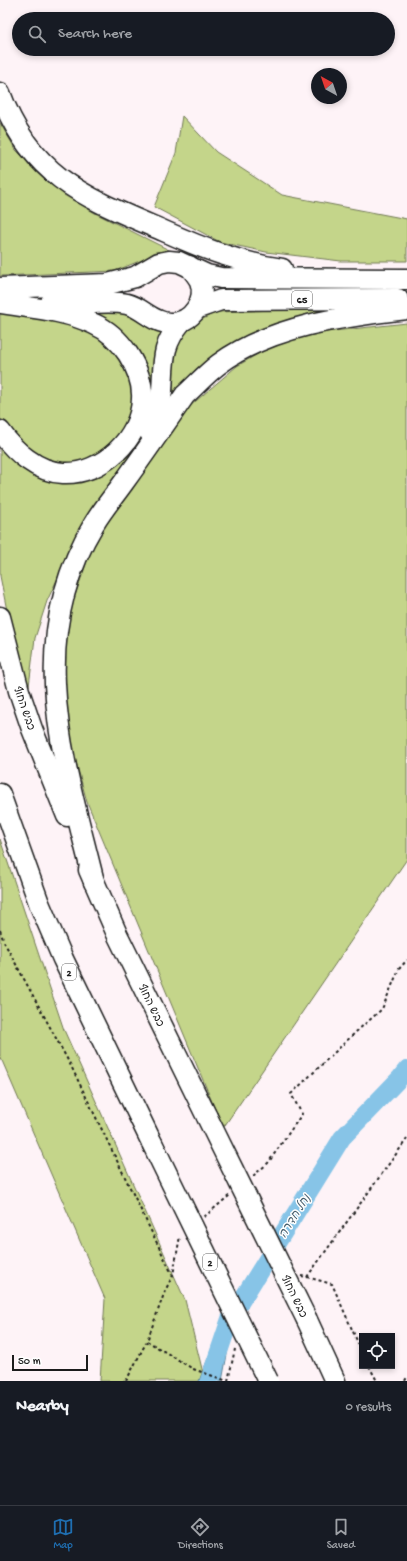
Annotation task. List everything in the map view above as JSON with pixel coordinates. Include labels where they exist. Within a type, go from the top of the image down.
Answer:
[{"type":"highway","points":[[0,93],[7,112],[20,136],[36,157],[74,189],[92,199],[230,258],[273,268],[343,278]]},
{"type":"highway","name":"65","points":[[0,288],[108,284],[135,277],[159,263],[169,261],[179,262],[207,275],[221,278],[407,279]]},
{"type":"highway","points":[[189,266],[195,273],[201,285],[201,299],[198,308]]},
{"type":"highway","name":"65","points":[[181,322],[191,316],[198,308],[221,300],[407,299]]},
{"type":"highway","points":[[0,302],[111,302],[127,304],[135,307],[163,323],[172,324],[181,322]]},
{"type":"highway","points":[[0,302],[72,316],[95,324],[117,340],[133,362],[139,375],[142,388],[142,401],[135,426],[127,440],[117,452],[94,467],[79,472],[63,473],[36,465],[14,448],[0,431]]},
{"type":"highway","points":[[94,882],[62,748],[56,711],[54,677],[56,640],[62,601],[68,581],[80,552],[94,524],[185,395],[219,364],[239,351],[259,341],[298,328],[362,314],[407,309]]},
{"type":"highway","points":[[123,484],[154,426],[159,408],[166,346],[181,322]]},
{"type":"highway","name":"כביש החוף","points":[[0,617],[19,691],[32,729],[94,882],[117,934],[307,1320],[335,1381]]},
{"type":"highway","name":"2","points":[[0,794],[39,903],[63,959],[268,1381]]},
{"type":"path","points":[[0,930],[4,942],[71,1066],[173,1275]]},
{"type":"path","points":[[250,1178],[268,1162],[302,1114],[291,1094],[382,1009],[399,969],[407,960]]},
{"type":"path","points":[[307,1277],[407,1139]]},
{"type":"path","points":[[204,1218],[233,1193]]},
{"type":"path","points":[[180,1238],[186,1233]]},
{"type":"path","points":[[299,1276],[332,1284],[359,1345]]},
{"type":"path","points":[[126,1381],[147,1341],[193,1369],[228,1381],[237,1342]]},
{"type":"path","points":[[371,1369],[377,1381]]},
{"type":"path","points":[[405,1381],[407,1377]]},
{"type":"green space","points":[[182,116],[216,152],[282,195],[407,219],[407,261],[341,261],[266,252],[220,242],[154,207],[176,153]]},
{"type":"green space","points":[[0,123],[16,150],[64,195],[95,213],[171,251],[155,252],[142,260],[115,271],[0,276]]},
{"type":"green space","points":[[340,308],[248,337],[222,350],[196,369],[173,395],[173,367],[177,346],[187,331],[196,323],[207,317],[217,312]]},
{"type":"green space","points":[[74,309],[117,310],[166,328],[153,413],[141,439],[63,567],[47,601],[35,638],[29,686],[16,655],[0,576],[0,442],[10,452],[97,473],[148,387]]},
{"type":"green space","points":[[0,313],[70,323],[102,337],[126,365],[135,400],[121,436],[91,460],[63,466],[39,459],[11,434],[0,418]]},
{"type":"green space","points":[[407,323],[407,859],[223,1128],[87,802],[71,744],[61,679],[68,615],[95,539],[140,469],[190,406],[237,366],[282,340],[306,334]]},
{"type":"green space","points":[[0,839],[64,1030],[185,1300],[205,1381],[100,1381],[105,1299],[0,1056]]},
{"type":"water","points":[[216,1338],[229,1344],[222,1381],[199,1381]]},
{"type":"waterway","name":"נחל חדרה","points":[[209,1381],[230,1319],[342,1138],[407,1069]]}]
